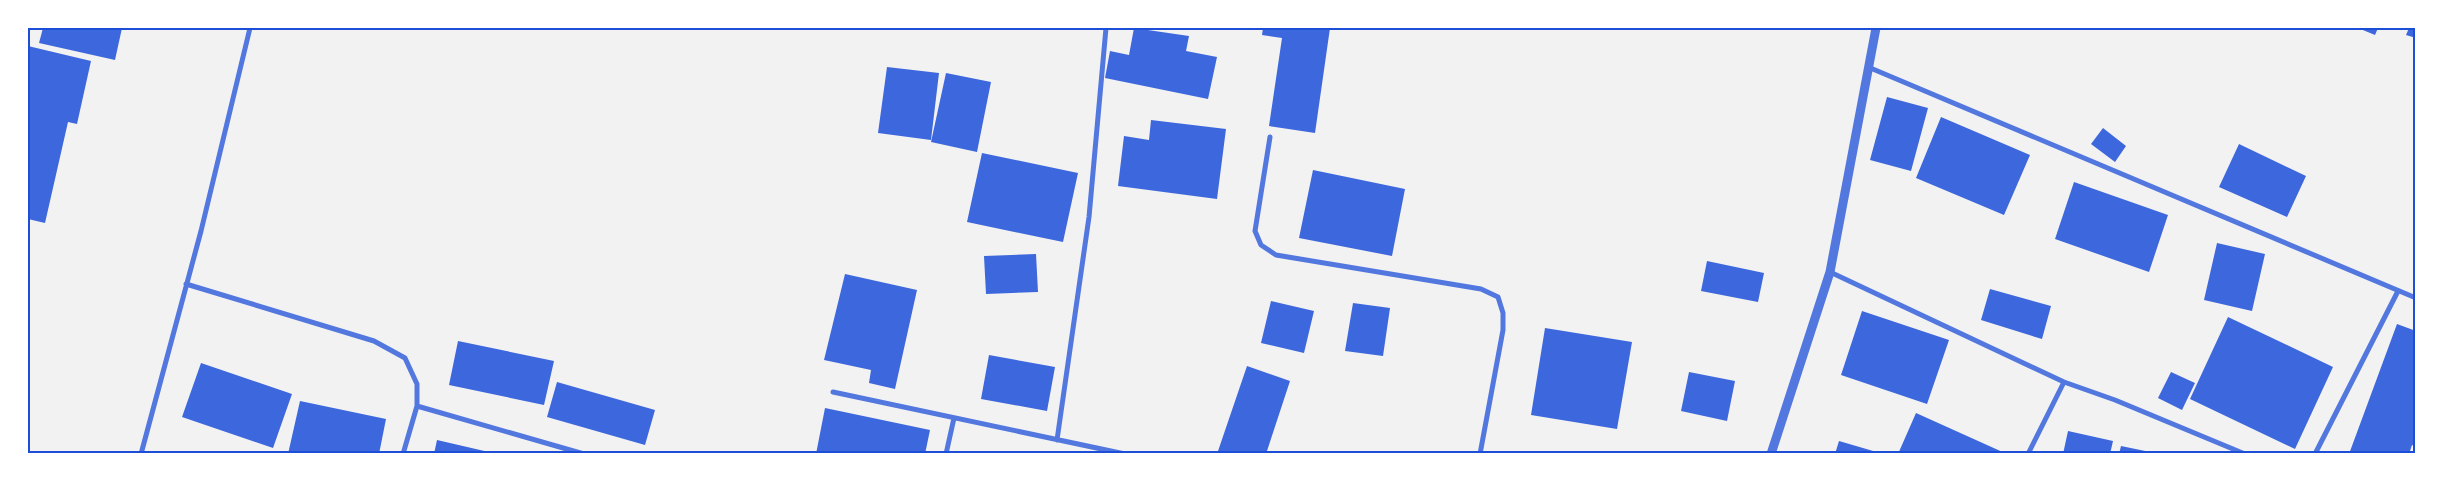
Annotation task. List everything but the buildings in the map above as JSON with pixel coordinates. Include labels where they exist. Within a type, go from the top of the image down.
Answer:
[{"type":"street","points":[[141,454],[250,28]]},
{"type":"street","points":[[1057,440],[1089,216],[1106,28]]},
{"type":"street","points":[[1771,454],[1830,272],[1876,28]]},
{"type":"street","points":[[1868,67],[2416,298]]},
{"type":"street","points":[[1270,136],[1256,231],[1261,245],[1276,255],[1482,289],[1498,297],[1503,313],[1503,330],[1480,454]]},
{"type":"street","points":[[1830,272],[2064,382],[2246,454]]},
{"type":"street","points":[[186,284],[374,341],[405,358],[418,384],[417,406],[403,454]]},
{"type":"street","points":[[2314,454],[2398,291]]},
{"type":"street","points":[[2028,454],[2064,382]]},
{"type":"street","points":[[833,392],[1125,454]]},
{"type":"street","points":[[417,406],[584,454]]},
{"type":"street","points":[[946,454],[954,418]]}]
